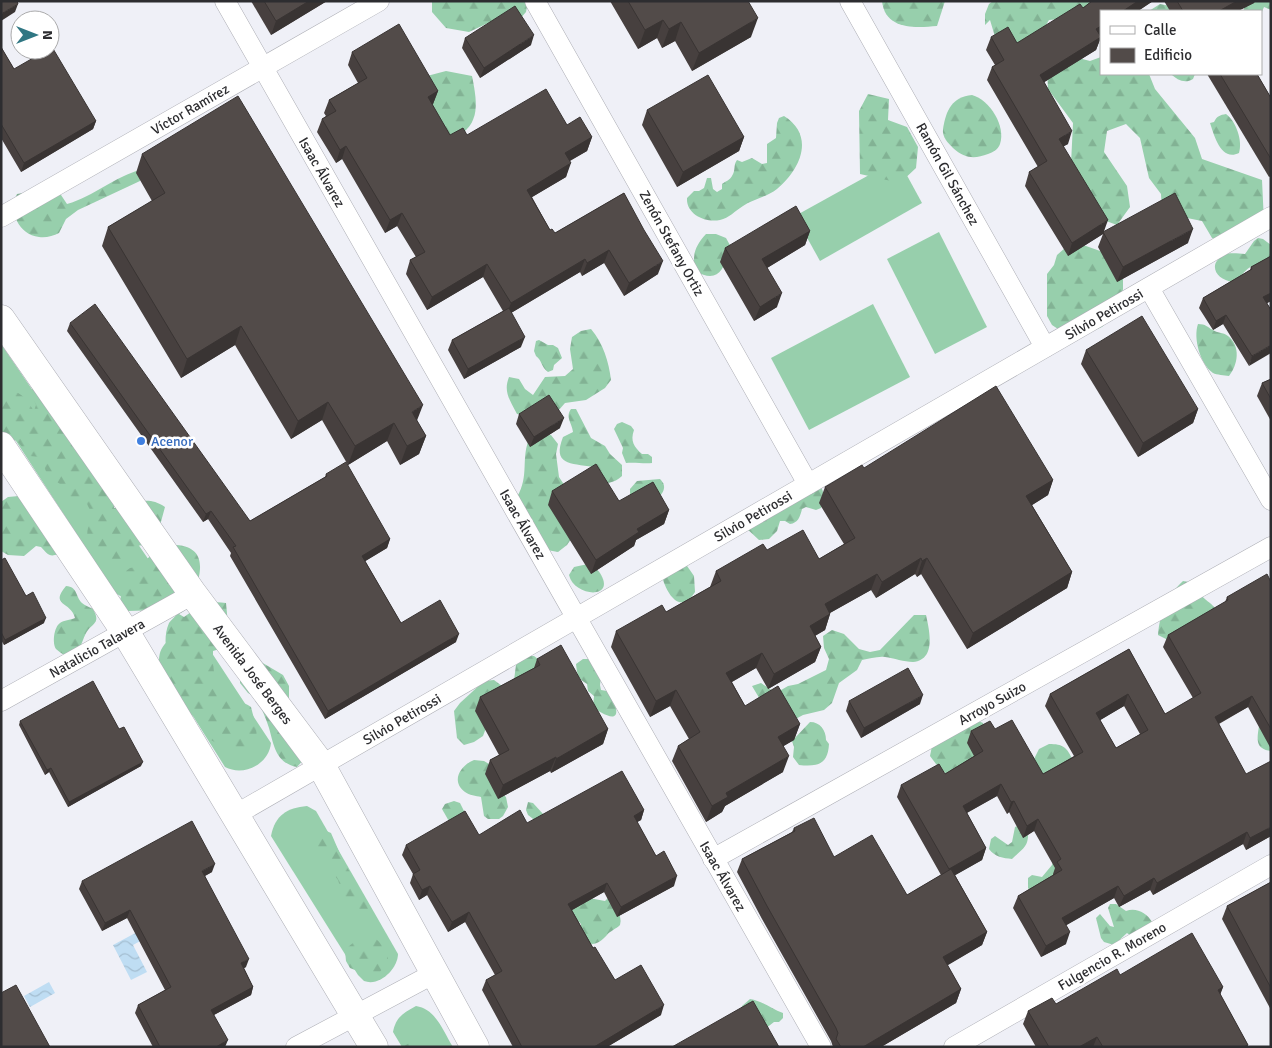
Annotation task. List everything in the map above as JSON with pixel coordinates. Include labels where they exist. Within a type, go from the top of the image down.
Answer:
[{"type":"main road","name":"Avenida José Berges","points":[[1,319],[193,594],[321,765],[475,1047]]},
{"type":"main road","points":[[1,446],[126,633],[374,1047]]},
{"type":"street","name":"Isaac Álvarez","points":[[225,1],[821,1047]]},
{"type":"street","name":"Víctor Ramírez","points":[[1,217],[379,1]]},
{"type":"street","name":"Zenón Stefany Ortiz","points":[[536,1],[808,484]]},
{"type":"street","name":"Ramón Gil Sánchez","points":[[850,1],[1045,347]]},
{"type":"street","name":"Silvio Petirossi","points":[[235,815],[1271,217]]},
{"type":"street","points":[[1149,288],[1271,500]]},
{"type":"street","name":"Arroyo Suizo","points":[[714,859],[1271,546]]},
{"type":"street","name":"Natalicio Talavera","points":[[1,701],[193,594]]},
{"type":"street","name":"Fulgencio R. Moreno","points":[[954,1047],[1271,865]]},
{"type":"street","points":[[296,1047],[435,973]]},
{"type":"green space","points":[[432,1],[528,1],[526,12],[518,21],[488,23],[469,32],[446,28],[432,12]]},
{"type":"green space","points":[[882,1],[945,1],[937,26],[911,27],[895,22],[889,17],[884,10]]},
{"type":"green space","points":[[993,1],[1111,1],[1100,11],[1072,18],[1049,20],[1038,38],[1018,45],[996,40],[990,20],[985,25],[985,14],[989,4]]},
{"type":"green space","points":[[1244,1],[1271,1],[1271,10],[1264,7],[1262,12],[1262,10],[1244,10]]},
{"type":"green space","points":[[1160,4],[1170,6],[1172,10],[1151,10]]},
{"type":"green space","points":[[1052,51],[1090,61],[1100,57],[1100,75],[1149,75],[1155,89],[1195,138],[1202,159],[1262,180],[1264,222],[1252,240],[1231,247],[1212,238],[1202,221],[1162,213],[1161,194],[1149,178],[1140,138],[1126,124],[1107,131],[1104,152],[1127,186],[1130,207],[1117,225],[1098,218],[1071,164],[1073,123],[1048,89],[1047,71]]},
{"type":"green space","points":[[446,71],[472,76],[476,106],[472,123],[467,130],[448,141],[420,85],[427,76]]},
{"type":"green space","points":[[1172,75],[1195,75],[1193,79],[1190,80],[1178,80]]},
{"type":"green space","points":[[868,94],[889,99],[888,120],[907,127],[918,147],[916,168],[900,183],[860,174],[859,111]]},
{"type":"green space","points":[[972,95],[985,102],[995,115],[1001,129],[999,146],[990,153],[974,157],[957,152],[947,142],[943,132],[944,122],[951,106],[959,98]]},
{"type":"green space","points":[[1226,114],[1236,126],[1239,137],[1239,153],[1233,155],[1227,154],[1219,146],[1210,123],[1214,122],[1219,116]]},
{"type":"green space","points":[[784,116],[794,124],[800,133],[802,143],[798,163],[785,181],[773,192],[747,204],[723,219],[714,221],[703,219],[693,213],[687,198],[694,191],[704,188],[707,178],[711,178],[713,189],[717,192],[722,189],[722,184],[733,174],[737,160],[742,162],[752,158],[762,164],[767,163],[767,144],[776,138],[777,123],[779,118]]},
{"type":"green space","points":[[898,159],[922,203],[820,261],[795,216]]},
{"type":"green space","points":[[143,169],[140,181],[78,210],[66,219],[57,234],[44,237],[32,235],[26,232],[17,221],[14,208],[17,194],[37,186],[61,195],[67,204],[77,201],[132,172]]},
{"type":"green space","points":[[939,232],[987,327],[935,354],[887,259]]},
{"type":"green space","points":[[706,234],[716,234],[726,238],[731,247],[723,267],[716,275],[703,275],[695,271],[695,251]]},
{"type":"green space","points":[[1258,238],[1271,245],[1271,257],[1263,264],[1249,268],[1233,282],[1227,281],[1218,275],[1215,267],[1219,259],[1229,254],[1245,254]]},
{"type":"green space","points":[[1086,246],[1117,257],[1123,278],[1119,310],[1102,327],[1093,331],[1061,331],[1052,325],[1047,316],[1047,274],[1054,265],[1057,255],[1065,248]]},
{"type":"green space","points":[[873,304],[910,377],[809,430],[771,358]]},
{"type":"green space","points":[[1198,324],[1205,325],[1226,335],[1235,345],[1237,356],[1229,376],[1213,373],[1204,364],[1197,343]]},
{"type":"green space","points":[[591,329],[605,353],[609,366],[611,380],[605,388],[586,400],[565,403],[558,411],[527,415],[517,414],[507,392],[509,377],[519,379],[525,389],[533,395],[545,377],[565,376],[573,369],[570,349],[572,337],[581,331]]},
{"type":"green space","points":[[539,340],[558,348],[562,358],[554,365],[553,370],[548,372],[534,351],[536,341]]},
{"type":"green space","points":[[1,344],[155,569],[124,598],[115,593],[1,418]]},
{"type":"green space","points":[[32,385],[112,486],[114,508],[146,501],[152,501],[165,507],[156,540],[145,545],[135,546],[128,553],[127,564],[120,571],[109,568],[103,559],[93,556],[90,551],[87,535],[91,512],[87,504],[76,503],[66,497],[66,488],[48,476],[40,457],[30,456],[17,441],[1,436],[1,394],[13,392],[21,395],[34,411],[36,405],[32,396]]},
{"type":"green space","points":[[571,409],[576,409],[591,438],[605,446],[610,454],[622,465],[622,476],[619,479],[595,485],[593,467],[570,463],[562,458],[560,446],[563,437],[573,432],[569,417]]},
{"type":"green space","points":[[622,422],[631,426],[634,430],[632,437],[635,446],[642,454],[648,454],[652,457],[652,463],[626,463],[622,453],[623,448],[614,429],[617,424]]},
{"type":"green space","points":[[551,435],[558,444],[556,454],[559,477],[565,486],[573,536],[567,545],[558,552],[547,550],[517,497],[523,481],[527,445],[530,437]]},
{"type":"green space","points":[[660,479],[664,485],[664,490],[656,500],[630,495],[630,489],[637,481]]},
{"type":"green space","points":[[819,483],[824,496],[821,508],[816,510],[806,507],[802,509],[798,519],[790,524],[780,521],[777,531],[769,539],[759,540],[745,527]]},
{"type":"green space","points":[[19,496],[58,554],[50,555],[41,547],[36,546],[24,556],[8,555],[1,551],[1,502],[8,497]]},
{"type":"green space","points":[[176,545],[193,550],[200,562],[199,577],[190,603],[179,614],[184,617],[208,603],[226,603],[228,624],[244,639],[256,659],[283,675],[289,686],[289,708],[305,758],[297,767],[284,762],[280,758],[257,698],[248,693],[240,683],[240,673],[223,648],[213,651],[214,673],[217,684],[223,693],[251,707],[256,727],[256,738],[255,744],[247,755],[237,754],[209,739],[200,720],[183,710],[167,686],[166,638],[169,623],[177,614],[161,610],[128,611],[120,601],[126,571],[130,568],[141,566],[150,556],[163,548]]},
{"type":"green space","points":[[685,563],[694,576],[695,592],[689,599],[679,602],[670,595],[662,576]]},
{"type":"green space","points":[[588,564],[599,571],[604,582],[603,588],[599,591],[585,591],[578,588],[572,582],[569,575],[574,567]]},
{"type":"green space","points":[[1183,581],[1194,583],[1202,597],[1220,615],[1176,644],[1158,635],[1160,620],[1168,599]]},
{"type":"green space","points":[[66,586],[73,588],[82,603],[93,609],[96,619],[87,632],[79,650],[66,656],[56,649],[54,639],[55,631],[60,623],[75,618],[70,609],[60,600],[61,592]]},
{"type":"green space","points":[[914,615],[926,615],[930,643],[926,656],[921,660],[913,662],[882,657],[862,660],[857,670],[839,683],[832,703],[824,710],[803,715],[792,721],[764,706],[752,686],[761,683],[776,693],[826,670],[829,659],[824,648],[823,636],[832,630],[844,634],[859,649],[870,652],[880,650]]},
{"type":"green space","points":[[179,633],[202,638],[271,743],[266,757],[254,767],[232,770],[225,767],[159,662],[160,652],[164,644]]},
{"type":"green space","points":[[529,656],[534,656],[538,659],[540,669],[514,680],[516,665]]},
{"type":"green space","points":[[583,659],[588,659],[601,677],[601,690],[607,691],[615,704],[616,714],[614,716],[607,716],[593,707],[594,696],[588,691],[587,684],[578,676],[576,664]]},
{"type":"green space","points":[[494,680],[502,686],[483,736],[474,742],[464,745],[457,738],[454,711],[484,681]]},
{"type":"green space","points":[[974,719],[983,723],[991,750],[946,774],[930,756],[932,746]]},
{"type":"green space","points":[[1271,719],[1271,751],[1262,748],[1258,743],[1258,739],[1259,726]]},
{"type":"green space","points":[[810,722],[817,723],[824,730],[829,744],[827,756],[817,765],[799,765],[793,757],[794,747],[792,741]]},
{"type":"green space","points":[[1049,744],[1064,747],[1069,752],[1073,761],[1044,780],[1032,763],[1039,749]]},
{"type":"green space","points":[[474,760],[484,761],[489,764],[502,794],[506,797],[508,807],[499,819],[488,819],[484,816],[481,797],[467,793],[458,783],[461,769]]},
{"type":"green space","points":[[454,801],[460,803],[465,813],[450,823],[442,809],[445,804]]},
{"type":"green space","points":[[528,802],[533,803],[544,815],[537,822],[528,815],[526,810]]},
{"type":"green space","points":[[307,806],[316,811],[398,954],[395,965],[382,979],[370,982],[364,981],[358,975],[271,836],[276,823],[283,814]]},
{"type":"green space","points":[[1020,825],[1028,831],[1025,847],[1012,859],[1002,858],[991,852],[989,849],[991,839],[995,836],[1008,845],[1012,842],[1015,827]]},
{"type":"green space","points":[[322,829],[331,833],[350,872],[352,892],[362,898],[368,907],[369,915],[363,920],[357,921],[345,902],[338,880],[314,846],[314,836]]},
{"type":"green space","points":[[1055,856],[1056,874],[1031,892],[1028,888],[1028,878],[1032,875],[1042,877],[1052,865]]},
{"type":"green space","points":[[609,897],[619,914],[620,925],[598,943],[586,943],[581,937],[581,924],[578,921],[572,920],[565,910],[589,898],[605,901]]},
{"type":"green space","points":[[1110,904],[1116,904],[1126,911],[1134,910],[1141,912],[1152,922],[1132,937],[1127,933],[1114,945],[1104,942],[1101,938],[1096,918],[1100,914],[1110,926],[1114,927],[1108,908]]},
{"type":"green space","points":[[359,938],[376,939],[388,950],[388,960],[380,972],[372,975],[350,968],[346,961],[345,951]]},
{"type":"green space","points":[[750,999],[759,1001],[783,1013],[783,1018],[761,1032],[740,1011],[742,1006]]},
{"type":"green space","points":[[416,1006],[429,1011],[434,1016],[453,1047],[402,1047],[393,1032],[394,1027],[401,1016]]},
{"type":"green space","points":[[412,1041],[422,1041],[427,1047],[403,1047]]},
{"type":"water","points":[[167,916],[171,924],[133,945],[147,972],[131,980],[113,945]]},
{"type":"water","points":[[49,982],[55,993],[30,1007],[24,996]]},
{"type":"building","points":[[1,1],[17,1],[18,4],[1,14]]},
{"type":"building","points":[[264,1],[309,1],[276,21]]},
{"type":"building","points":[[628,1],[748,1],[758,18],[699,53],[681,22],[669,29],[663,20],[645,30]]},
{"type":"building","points":[[1092,1],[1138,1],[1124,10],[1100,10],[1100,27],[1096,29],[1100,38],[1040,75],[1072,131],[1059,139],[1108,220],[1072,243],[1029,172],[1047,161],[992,67],[1004,60],[991,37],[1008,27],[1017,43],[1080,4],[1083,8]]},
{"type":"building","points":[[1177,1],[1237,1],[1221,10],[1182,10]]},
{"type":"building","points":[[515,6],[534,35],[484,68],[465,38]]},
{"type":"building","points":[[399,24],[438,91],[428,97],[450,135],[463,128],[467,135],[546,89],[567,125],[580,117],[592,137],[565,153],[571,163],[527,190],[550,230],[552,229],[555,233],[624,193],[663,261],[629,283],[609,250],[587,263],[585,259],[511,303],[487,264],[432,297],[410,260],[425,252],[402,213],[390,220],[346,146],[340,150],[322,119],[336,111],[329,100],[367,78],[352,52]]},
{"type":"building","points":[[1,47],[14,69],[30,60],[60,60],[96,121],[24,163],[1,124]]},
{"type":"building","points":[[708,75],[744,137],[683,172],[647,110]]},
{"type":"building","points":[[1221,75],[1258,75],[1271,98],[1271,159]]},
{"type":"building","points":[[238,96],[423,405],[412,412],[426,436],[407,446],[394,423],[355,446],[328,402],[298,421],[241,326],[187,359],[108,227],[165,193],[142,154]]},
{"type":"building","points":[[1175,193],[1193,229],[1123,267],[1103,232]]},
{"type":"building","points":[[796,206],[810,231],[762,259],[782,293],[760,307],[725,248]]},
{"type":"building","points":[[1271,256],[1271,293],[1263,297],[1271,310],[1271,345],[1252,356],[1226,315],[1216,321],[1203,298]]},
{"type":"building","points":[[95,304],[250,521],[327,476],[326,474],[346,462],[390,539],[362,556],[401,623],[440,600],[459,634],[328,711],[233,547],[236,546],[211,511],[206,514],[70,323]]},
{"type":"building","points":[[509,308],[525,337],[468,369],[452,340]]},
{"type":"building","points":[[1142,316],[1198,409],[1143,443],[1086,350]]},
{"type":"building","points":[[1271,379],[1271,399],[1262,383]]},
{"type":"building","points":[[996,386],[1053,480],[1026,496],[1072,572],[973,633],[927,558],[922,561],[921,558],[882,582],[877,574],[825,604],[830,614],[810,626],[821,647],[774,674],[762,653],[726,673],[745,706],[778,686],[800,724],[778,737],[789,756],[726,793],[728,797],[712,806],[678,746],[700,732],[676,690],[656,701],[616,631],[662,605],[666,612],[721,581],[716,571],[763,544],[767,550],[803,530],[819,559],[855,538],[825,487],[862,465],[864,468]]},
{"type":"building","points":[[549,395],[564,418],[534,437],[519,414]]},
{"type":"building","points":[[596,464],[619,501],[653,482],[669,510],[637,529],[639,532],[596,560],[552,491]]},
{"type":"building","points":[[5,558],[26,596],[33,592],[46,618],[5,640],[1,632],[1,560]]},
{"type":"building","points":[[1267,574],[1271,582],[1271,729],[1252,696],[1215,717],[1246,774],[1271,761],[1271,827],[1250,838],[1247,832],[1157,883],[1154,878],[1124,896],[1118,886],[1062,918],[1070,932],[1046,946],[1018,896],[1062,870],[1057,862],[1061,859],[1038,819],[1027,826],[1014,801],[1011,802],[1001,784],[963,806],[986,848],[949,869],[901,785],[939,764],[945,774],[983,751],[971,731],[990,721],[995,729],[1012,720],[1043,774],[1083,752],[1050,694],[1129,649],[1165,714],[1201,693],[1168,635],[1228,600],[1227,597]],"holes":[[[1128,694],[1148,730],[1116,748],[1096,713]]]},
{"type":"building","points":[[561,645],[608,729],[556,759],[556,757],[503,785],[490,760],[509,750],[480,697],[540,665],[537,659]]},
{"type":"building","points":[[908,668],[923,695],[864,728],[849,701]]},
{"type":"building","points":[[93,681],[119,729],[124,727],[143,762],[69,802],[51,768],[47,770],[20,721]]},
{"type":"building","points":[[622,771],[644,810],[634,816],[656,856],[664,851],[677,876],[621,907],[607,883],[568,904],[593,948],[595,947],[615,980],[641,965],[664,1005],[594,1047],[522,1047],[486,980],[502,971],[469,912],[452,922],[430,886],[422,890],[413,874],[420,870],[406,845],[465,811],[479,835],[520,810],[527,823]]},
{"type":"building","points":[[814,818],[834,857],[872,835],[907,895],[951,869],[987,932],[943,957],[961,989],[863,1047],[841,1047],[836,1039],[838,1033],[836,1028],[742,859],[795,831],[794,828]]},
{"type":"building","points":[[192,821],[215,864],[202,871],[249,959],[241,963],[253,987],[211,1010],[228,1040],[216,1047],[160,1047],[138,1005],[171,987],[130,910],[105,923],[82,881]]},
{"type":"building","points":[[1271,882],[1271,988],[1227,906]]},
{"type":"building","points":[[1192,933],[1223,987],[1218,990],[1248,1045],[1244,1047],[1103,1047],[1097,1037],[1079,1047],[1049,1047],[1028,1011],[1052,998],[1056,1004],[1117,969],[1120,975]]},
{"type":"building","points":[[16,985],[50,1047],[1,1047],[1,993]]},
{"type":"building","points":[[753,1001],[779,1047],[672,1047]]},
{"type":"place","name":"Acenor","points":[[141,441]]}]
